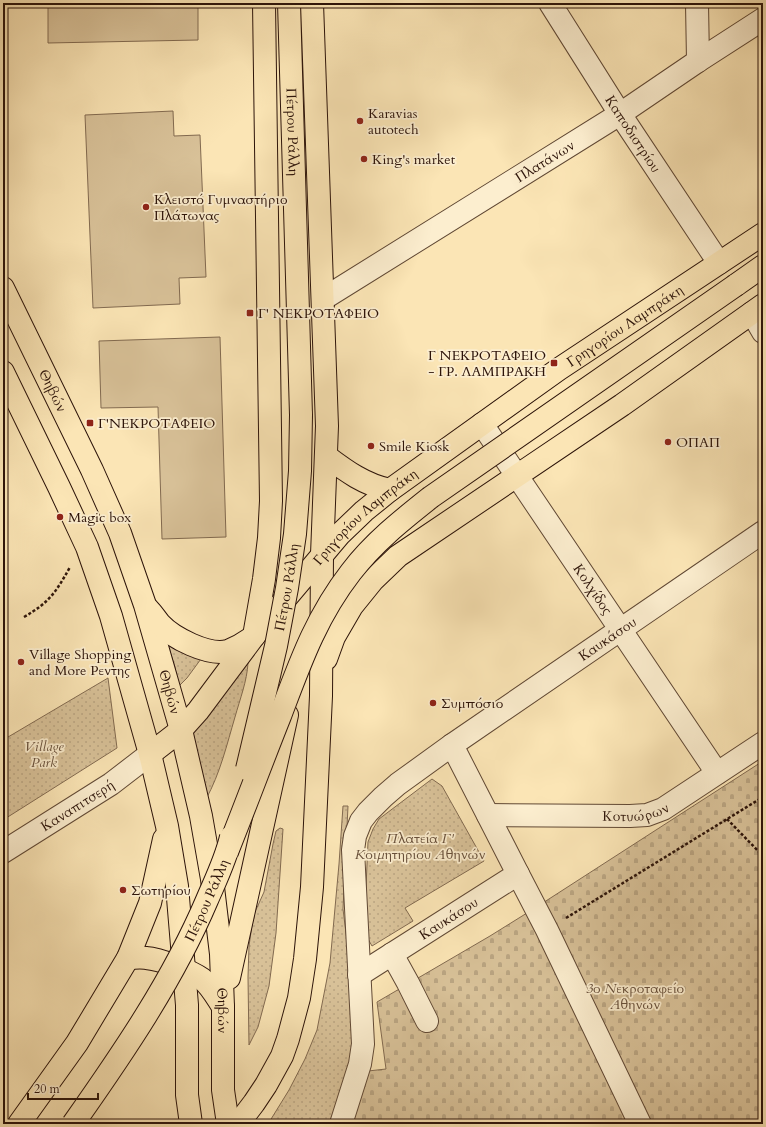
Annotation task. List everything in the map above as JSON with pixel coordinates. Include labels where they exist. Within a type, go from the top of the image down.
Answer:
[{"type":"main road","name":"Πέτρου Ράλλη","points":[[254,636],[264,579],[269,538],[271,501],[264,3]]},
{"type":"main road","name":"Πέτρου Ράλλη","points":[[73,1124],[110,1072],[171,974],[197,925],[227,852],[276,646],[295,534],[300,471],[301,415],[289,3]]},
{"type":"main road","name":"Πέτρου Ράλλη","points":[[238,1124],[254,1103],[282,1056],[288,1039],[299,998],[305,959],[312,887],[321,696],[322,555],[327,426],[312,3]]},
{"type":"main road","name":"Γρηγορίου Λαμπράκη","points":[[150,754],[181,730],[198,711],[254,636],[340,534],[364,511],[390,490],[559,369],[763,234]]},
{"type":"main road","points":[[227,852],[310,639],[332,599],[350,573],[366,554],[396,524],[431,497],[763,266]]},
{"type":"main road","name":"Θηβών","points":[[3,288],[92,470],[120,533],[145,605],[181,730],[202,816],[221,954],[223,1007],[223,1090],[228,1124]]},
{"type":"main road","points":[[321,671],[334,637],[352,606],[373,580],[398,556],[622,405],[757,309]]},
{"type":"main road","points":[[3,372],[87,547],[111,616],[150,754],[167,826],[177,886],[187,1005],[187,1095],[192,1124]]},
{"type":"main road","points":[[326,456],[362,480],[390,490]]},
{"type":"main road","points":[[223,1007],[322,555]]},
{"type":"main road","points":[[145,605],[160,624],[175,636],[186,642],[211,651],[227,651],[240,646],[254,636]]},
{"type":"main road","points":[[19,1124],[77,1043],[128,958],[150,903],[167,826]]},
{"type":"main road","points":[[128,958],[147,958],[166,962],[185,970],[202,979],[223,1007]]},
{"type":"street","name":"Καποδιστρίου","points":[[550,3],[620,114],[719,263]]},
{"type":"street","points":[[697,3],[698,61]]},
{"type":"street","name":"Πλατάνων","points":[[322,299],[620,114],[763,18]]},
{"type":"street","points":[[757,309],[763,332]]},
{"type":"street","name":"Κολχίδος","points":[[482,424],[717,773]]},
{"type":"street","name":"Καυκάσου","points":[[341,1124],[362,1053],[363,1034],[353,850],[355,836],[361,821],[383,797],[398,784],[452,745],[763,532]]},
{"type":"street","name":"Κοτυώρων","points":[[488,815],[647,815],[663,809],[763,743]]},
{"type":"street","points":[[452,745],[547,930],[640,1124]]},
{"type":"street","name":"Καναπιτσερή","points":[[3,852],[111,784],[150,754]]},
{"type":"street","name":"Καυκάσου","points":[[359,975],[518,874]]},
{"type":"street","points":[[392,954],[427,1021]]},
{"type":"path","points":[[24,617],[48,600],[57,590],[72,563],[82,537]]},
{"type":"path","points":[[547,930],[763,797]]},
{"type":"path","points":[[728,819],[763,856]]},
{"type":"green space","points":[[48,3],[198,3],[198,40],[48,43]]},
{"type":"green space","name":"Κλειστό Γυμναστήριο Πλάτωνας","points":[[173,111],[174,136],[200,135],[206,277],[179,278],[180,304],[93,308],[85,115]]},
{"type":"green space","points":[[220,337],[226,537],[162,539],[158,407],[101,408],[99,341]]},
{"type":"green space","points":[[167,642],[209,648],[187,678],[179,686],[175,667]]},
{"type":"green space","points":[[248,663],[243,690],[223,759],[206,799],[193,732]]},
{"type":"green space","name":"Village Park","points":[[108,678],[117,748],[3,820],[3,740]]},
{"type":"green space","name":"3ο Νεκροταφείο Αθηνών","points":[[763,761],[763,1124],[352,1124],[368,1071],[386,1069],[377,1002],[535,908]]},
{"type":"green space","name":"Πλατεία Γ' Κοιμητηρίου Αθηνών","points":[[432,779],[442,786],[484,861],[405,908],[413,921],[372,946],[364,932],[368,842],[379,819]]},
{"type":"green space","points":[[343,806],[348,806],[343,909],[354,1012],[351,1062],[332,1124],[268,1124],[289,1090],[305,1059],[317,1030],[330,963]]},
{"type":"green space","points":[[280,828],[283,829],[276,933],[269,986],[258,1027],[249,1045],[248,977],[249,946],[252,925],[255,912],[264,892],[276,831]]},
{"type":"place","name":"Karavias autotech","points":[[360,121]]},
{"type":"place","name":"King's market","points":[[364,159]]},
{"type":"place","name":"Κλειστό Γυμναστήριο Πλάτωνας","points":[[146,207]]},
{"type":"place","name":"Γ' ΝΕΚΡΟΤΑΦΕΙΟ","points":[[250,313]]},
{"type":"place","name":"Γ ΝΕΚΡΟΤΑΦΕΙΟ - ΓΡ. ΛΑΜΠΡΑΚΗ","points":[[554,363]]},
{"type":"place","name":"Γ'ΝΕΚΡΟΤΑΦΕΙΟ","points":[[90,423]]},
{"type":"place","name":"ΟΠΑΠ","points":[[668,442]]},
{"type":"place","name":"Smile Kiosk","points":[[371,446]]},
{"type":"place","name":"Magic box","points":[[60,517]]},
{"type":"place","name":"Village Shopping and More Ρεντης","points":[[21,662]]},
{"type":"place","name":"Συμπόσιο","points":[[433,703]]},
{"type":"place","name":"Σωτηρίου","points":[[123,890]]}]
